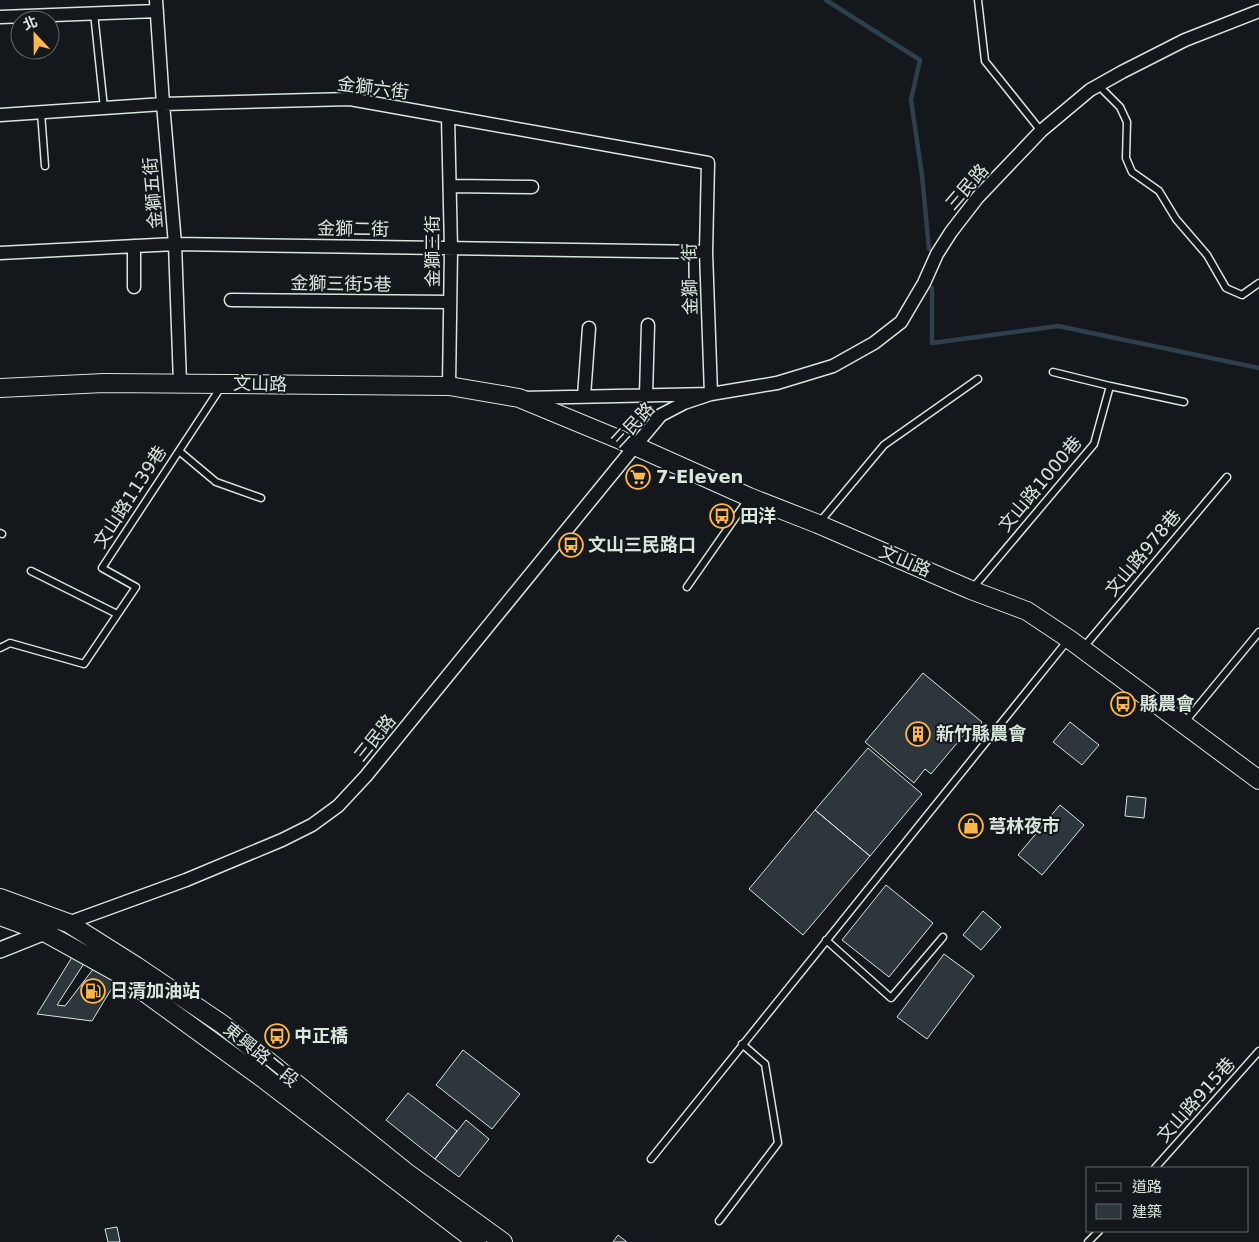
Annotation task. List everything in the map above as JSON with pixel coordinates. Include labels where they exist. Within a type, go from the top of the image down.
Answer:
[{"type":"main road","name":"文山路","points":[[0,388],[104,383],[449,386],[519,398],[971,590],[1027,611],[1075,644],[1259,780]]},
{"type":"main road","name":"東興路二段","points":[[0,898],[68,923],[222,1024],[406,1172],[477,1242]]},
{"type":"main road","name":"東興路二段","points":[[0,916],[44,932],[118,973],[446,1210],[503,1242]]},
{"type":"street","points":[[0,17],[94,13],[157,5]]},
{"type":"street","name":"金獅五街","points":[[157,5],[174,244],[180,383]]},
{"type":"street","name":"三民路","points":[[68,923],[186,880],[282,840],[312,825],[338,806],[366,776],[661,416],[684,403],[710,394],[777,383],[833,366],[874,343],[901,322],[924,283],[937,254],[978,197],[1042,131],[1098,85],[1185,40],[1259,11]]},
{"type":"street","name":"金獅六街","points":[[0,115],[163,104],[350,99],[708,163]]},
{"type":"street","name":"金獅三街","points":[[448,117],[451,249],[449,386]]},
{"type":"street","name":"金獅一街","points":[[708,163],[706,252],[710,394]]},
{"type":"street","points":[[450,186],[532,188]]},
{"type":"street","name":"金獅二街","points":[[0,253],[174,244],[706,252]]},
{"type":"street","points":[[134,246],[134,287]]},
{"type":"street","name":"金獅三街5巷","points":[[231,300],[450,302]]},
{"type":"street","points":[[646,395],[648,325]]},
{"type":"street","points":[[584,396],[589,328]]},
{"type":"street","name":"文山路","points":[[519,398],[710,394]]},
{"type":"street","points":[[0,950],[68,923]]},
{"type":"lane","points":[[978,0],[985,61],[1042,131]]},
{"type":"lane","points":[[94,13],[104,108]]},
{"type":"lane","points":[[1098,85],[1120,108],[1126,122],[1126,158],[1132,172],[1159,191],[1176,218],[1207,255],[1226,288],[1242,295],[1259,283]]},
{"type":"lane","points":[[41,112],[45,166]]},
{"type":"lane","points":[[1053,372],[1184,402]]},
{"type":"lane","points":[[818,524],[884,445],[978,379]]},
{"type":"lane","name":"文山路1139巷","points":[[0,648],[10,643],[84,664],[136,587],[102,568],[223,384]]},
{"type":"lane","name":"文山路1000巷","points":[[971,590],[1094,444],[1110,386]]},
{"type":"lane","points":[[179,450],[216,482],[261,498]]},
{"type":"lane","name":"文山路978巷","points":[[651,1159],[826,940],[1075,644],[1227,477]]},
{"type":"lane","points":[[687,587],[750,497]]},
{"type":"lane","points":[[31,571],[117,614]]},
{"type":"lane","points":[[1183,724],[1259,632]]},
{"type":"lane","points":[[826,940],[891,998],[943,938]]},
{"type":"lane","points":[[719,1221],[778,1143],[765,1064],[742,1044]]},
{"type":"lane","name":"文山路915巷","points":[[1155,1167],[1259,1051]]},
{"type":"lane","points":[[1088,1242],[1098,1232]]},
{"type":"building","name":"新竹縣農會","points":[[923,673],[982,722],[979,727],[974,723],[931,774],[925,769],[914,783],[865,742]]},
{"type":"building","points":[[1070,722],[1099,745],[1082,765],[1053,742]]},
{"type":"building","points":[[868,748],[922,794],[870,856],[815,810]]},
{"type":"building","points":[[1127,796],[1146,798],[1144,818],[1125,816]]},
{"type":"building","points":[[1060,805],[1084,825],[1042,875],[1018,855]]},
{"type":"building","points":[[815,810],[870,856],[803,935],[749,889]]},
{"type":"building","points":[[886,885],[933,923],[889,977],[842,940]]},
{"type":"building","points":[[983,911],[1001,927],[981,950],[963,935]]},
{"type":"building","name":"日清加油站","points":[[74,954],[85,962],[57,1005],[65,1006],[97,964],[118,978],[92,1021],[37,1014]]},
{"type":"building","points":[[944,954],[974,976],[927,1039],[897,1017]]},
{"type":"building","points":[[463,1050],[520,1094],[492,1129],[436,1085]]},
{"type":"building","points":[[408,1093],[457,1131],[435,1159],[386,1120]]},
{"type":"building","points":[[466,1120],[489,1139],[459,1177],[435,1159]]},
{"type":"building","points":[[117,1227],[120,1242],[108,1242],[105,1229]]},
{"type":"building","points":[[618,1235],[627,1242],[613,1242]]},
{"type":"waterway","points":[[826,0],[920,60],[911,100],[922,175],[929,249]]},
{"type":"waterway","points":[[932,288],[932,343],[1058,326],[1259,368]]},
{"type":"place","name":"7-Eleven","points":[[638,477]]},
{"type":"place","name":"田洋","points":[[722,516]]},
{"type":"place","name":"文山三民路口","points":[[571,545]]},
{"type":"place","name":"縣農會","points":[[1123,704]]},
{"type":"place","name":"新竹縣農會","points":[[918,734]]},
{"type":"place","name":"芎林夜市","points":[[971,826]]},
{"type":"place","name":"日清加油站","points":[[93,991]]},
{"type":"place","name":"中正橋","points":[[277,1036]]}]
